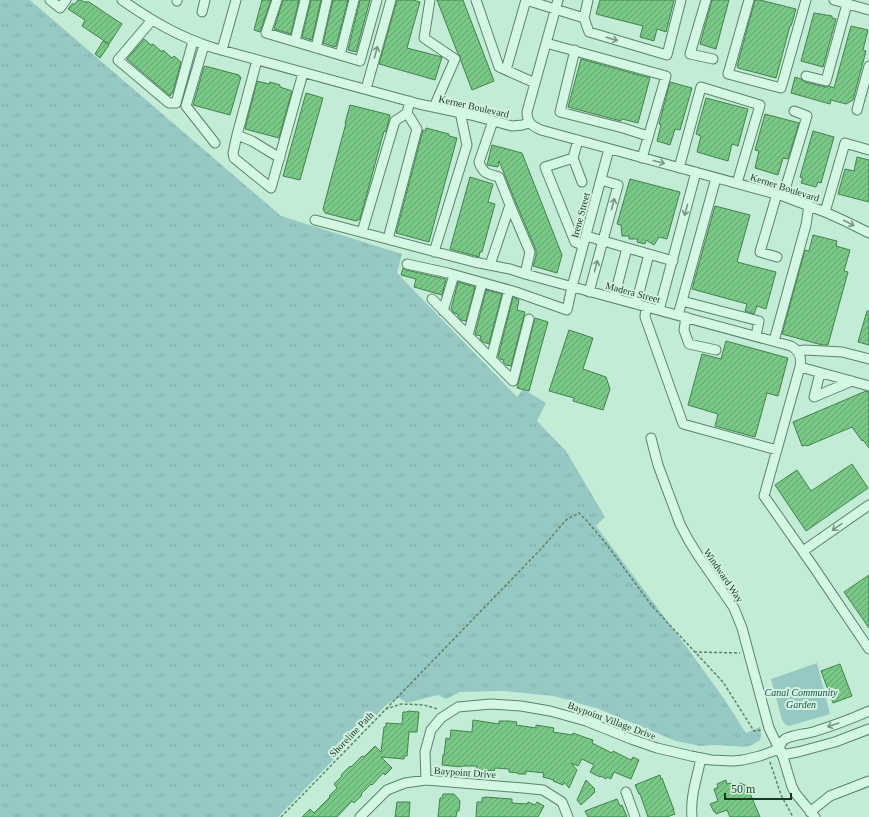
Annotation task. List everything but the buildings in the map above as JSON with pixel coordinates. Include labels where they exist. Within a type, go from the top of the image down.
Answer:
[{"type":"street","points":[[50,0],[60,8],[66,0]]},
{"type":"street","name":"Kerner Boulevard","points":[[122,0],[170,30],[204,45],[410,102],[460,112],[512,126],[523,125],[529,122],[532,126],[541,130],[780,195],[825,212],[869,234]]},
{"type":"street","points":[[134,8],[139,0]]},
{"type":"street","points":[[202,12],[205,0]]},
{"type":"street","points":[[222,50],[236,0]]},
{"type":"street","points":[[277,0],[266,33],[360,61],[377,0]]},
{"type":"street","points":[[295,42],[305,0]]},
{"type":"street","points":[[316,48],[327,0]]},
{"type":"street","points":[[340,55],[354,0]]},
{"type":"street","points":[[366,90],[391,0]]},
{"type":"street","points":[[430,0],[424,38],[455,59],[434,107]]},
{"type":"street","points":[[476,0],[499,67],[535,83]]},
{"type":"street","points":[[506,70],[525,0],[584,18]]},
{"type":"street","points":[[529,122],[527,112],[558,0]]},
{"type":"street","points":[[588,0],[584,18],[589,32],[667,55],[681,0]]},
{"type":"street","points":[[706,0],[690,54],[713,59]]},
{"type":"street","points":[[749,0],[728,74],[781,88],[806,0]]},
{"type":"street","points":[[834,0],[869,10]]},
{"type":"street","points":[[806,76],[826,81],[847,4]]},
{"type":"street","points":[[152,20],[118,60],[169,103],[176,103],[193,41]]},
{"type":"street","points":[[546,43],[666,76],[642,158]]},
{"type":"street","points":[[204,45],[186,106],[215,143]]},
{"type":"street","points":[[575,50],[560,112],[624,128],[648,136]]},
{"type":"street","points":[[257,60],[233,153],[234,158],[271,188],[303,73]]},
{"type":"street","points":[[857,110],[869,66]]},
{"type":"street","points":[[679,168],[701,87],[760,105],[737,184]]},
{"type":"street","points":[[362,232],[395,121],[407,113],[410,102]]},
{"type":"street","points":[[778,257],[760,252],[806,116],[794,111]]},
{"type":"street","points":[[434,252],[467,145],[460,112]]},
{"type":"street","points":[[388,239],[417,129],[407,113]]},
{"type":"street","points":[[494,121],[479,162],[482,169],[486,173],[499,177],[530,252],[526,274]]},
{"type":"street","points":[[237,135],[252,141],[280,158]]},
{"type":"street","points":[[578,140],[573,158],[582,182]]},
{"type":"street","points":[[825,212],[845,143],[869,150]]},
{"type":"street","name":"Irene Street","points":[[509,290],[567,310],[609,149]]},
{"type":"street","points":[[573,158],[546,167],[575,242],[583,245]]},
{"type":"street","points":[[659,310],[696,172]]},
{"type":"street","points":[[716,178],[682,301],[684,330],[689,344],[716,350]]},
{"type":"street","points":[[589,292],[618,185],[601,180]]},
{"type":"street","points":[[490,265],[510,205]]},
{"type":"street","points":[[774,341],[806,225],[809,205]]},
{"type":"street","name":"Madera Street","points":[[315,220],[434,252],[510,269],[589,292],[774,341],[796,348],[798,351]]},
{"type":"street","points":[[586,236],[673,261]]},
{"type":"street","points":[[614,298],[627,248]]},
{"type":"street","points":[[636,304],[649,254]]},
{"type":"street","points":[[407,264],[509,290],[491,359]]},
{"type":"street","points":[[443,311],[454,275]]},
{"type":"street","points":[[468,335],[482,283]]},
{"type":"street","points":[[432,299],[513,381],[529,319]]},
{"type":"street","points":[[682,301],[759,322],[756,336]]},
{"type":"street","points":[[646,307],[645,317],[683,424],[777,450]]},
{"type":"street","points":[[726,328],[731,314]]},
{"type":"street","points":[[869,359],[842,352],[798,351],[801,359],[800,367],[764,496],[869,649]]},
{"type":"street","points":[[800,367],[869,386]]},
{"type":"street","points":[[820,373],[814,396],[852,381]]},
{"type":"street","name":"Windward Way","points":[[651,438],[658,465],[680,524],[699,557],[734,608],[742,628],[769,728],[786,766],[792,787],[812,814]]},
{"type":"street","points":[[803,551],[869,505]]},
{"type":"street","name":"Baypoint Village Drive","points":[[426,780],[425,752],[431,730],[441,718],[458,706],[491,704],[521,706],[545,710],[586,720],[657,748],[701,758],[733,761],[751,759],[779,749]]},
{"type":"street","points":[[869,711],[831,726],[788,738],[781,743],[779,749],[783,753],[791,754],[835,742],[869,729]]},
{"type":"street","points":[[692,817],[692,797],[701,758]]},
{"type":"street","name":"Baypoint Drive","points":[[360,817],[387,790],[405,783],[426,780],[543,790],[562,802],[568,817]]},
{"type":"street","points":[[812,814],[830,796],[869,781]]},
{"type":"street","points":[[626,792],[635,817]]},
{"type":"path","points":[[386,709],[540,550],[566,520],[579,514],[588,521],[604,541],[652,606],[723,682],[754,731],[769,728]]},
{"type":"path","points":[[694,652],[749,653]]},
{"type":"path","name":"Shoreline Path","points":[[281,817],[386,709],[401,704],[424,705],[449,713]]},
{"type":"path","points":[[768,753],[769,761],[781,795],[792,817]]},
{"type":"green space","points":[[0,0],[30,0],[281,216],[402,254],[397,273],[517,397],[523,389],[546,403],[537,421],[566,451],[605,517],[596,526],[686,646],[722,696],[746,733],[760,727],[760,740],[745,747],[719,745],[700,746],[676,741],[599,709],[554,696],[502,691],[460,692],[446,699],[438,695],[407,703],[399,698],[386,705],[278,817],[0,817]]},
{"type":"green space","name":"Canal Community Garden","points":[[817,663],[830,714],[789,726],[782,720],[771,679]]}]
